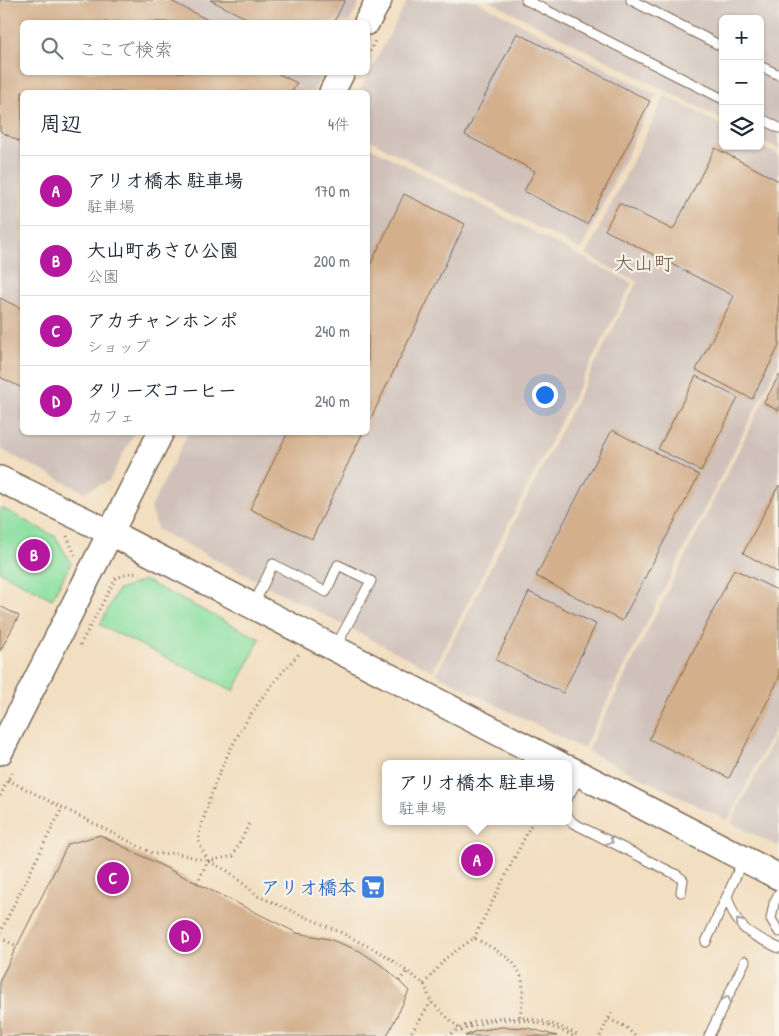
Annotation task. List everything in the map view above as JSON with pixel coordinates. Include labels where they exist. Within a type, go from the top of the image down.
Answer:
[{"type":"street","points":[[368,20],[378,0]]},
{"type":"street","points":[[333,90],[340,75]]},
{"type":"street","points":[[8,757],[111,533],[160,435]]},
{"type":"street","points":[[0,479],[111,533],[335,648],[529,752],[548,760]]},
{"type":"street","points":[[572,771],[779,877]]},
{"type":"lane","points":[[526,0],[719,98]]},
{"type":"lane","points":[[631,0],[719,45]]},
{"type":"lane","points":[[764,68],[779,75]]},
{"type":"lane","points":[[764,120],[779,128]]},
{"type":"lane","points":[[253,606],[273,564],[326,592],[338,566],[371,581],[335,648]]},
{"type":"lane","points":[[572,822],[677,874],[683,880],[681,892]]},
{"type":"lane","points":[[706,942],[744,859]]},
{"type":"lane","points":[[779,893],[770,919],[779,932]]},
{"type":"lane","points":[[727,896],[739,926],[779,948]]},
{"type":"lane","points":[[709,1036],[745,962]]},
{"type":"path","points":[[66,534],[75,549],[76,557]]},
{"type":"path","points":[[78,648],[116,578],[131,573],[145,575]]},
{"type":"path","points":[[291,649],[308,658]]},
{"type":"path","points":[[208,861],[198,839],[212,792],[228,753],[257,704],[279,675],[299,654]]},
{"type":"path","points":[[0,796],[8,780],[8,757]]},
{"type":"path","points":[[8,780],[154,854],[176,852],[208,861],[228,871],[258,896],[340,932],[383,954],[424,984],[431,1002],[462,1031],[471,1026],[500,1020],[519,1020],[549,1025],[573,1036]]},
{"type":"path","points":[[0,933],[62,808]]},
{"type":"path","points":[[208,861],[233,856],[250,822]]},
{"type":"path","points":[[424,984],[446,958],[474,938],[531,825]]},
{"type":"path","points":[[197,883],[208,861]]},
{"type":"path","points":[[0,938],[17,946]]},
{"type":"path","points":[[474,938],[500,951],[511,959],[518,969],[525,994],[519,1020]]},
{"type":"path","points":[[399,980],[407,971]]},
{"type":"path","points":[[409,1036],[431,1002]]},
{"type":"path","points":[[600,1036],[613,1009]]},
{"type":"path","points":[[447,1036],[473,1022],[513,1017],[549,1022],[579,1036]]},
{"type":"path","points":[[609,1019],[626,1026],[635,1036]]},
{"type":"shaded area","points":[[0,0],[361,0],[350,20],[20,20],[20,75],[322,75],[314,90],[20,90],[20,435],[133,435],[109,481],[84,492],[0,449]]},
{"type":"shaded area","points":[[408,0],[475,0],[656,95],[581,250],[370,140],[370,90],[360,90],[368,75],[370,75],[370,71]]},
{"type":"shaded area","points":[[488,0],[779,0],[779,149],[764,142],[764,15],[719,15],[719,118]]},
{"type":"shaded area","points":[[665,96],[719,124],[719,150],[764,150],[764,148],[779,155],[779,362],[583,749],[436,674],[637,282],[586,255]]},
{"type":"shaded area","points":[[370,147],[632,283],[433,671],[158,530],[151,508],[187,435],[370,435]]},
{"type":"shaded area","points":[[779,370],[779,721],[728,821],[587,751]]},
{"type":"shaded area","points":[[779,729],[779,847],[731,823]]},
{"type":"green space","points":[[0,507],[56,537],[71,563],[52,599],[0,572]]},
{"type":"green space","points":[[144,580],[260,639],[234,691],[100,625],[117,591]]},
{"type":"building","points":[[0,0],[169,0],[208,20],[20,20],[20,75],[281,75],[297,83],[293,90],[20,90],[20,142],[0,131]]},
{"type":"building","points":[[210,0],[345,0],[335,20],[250,20]]},
{"type":"building","points":[[517,33],[650,101],[587,224],[524,191],[535,171],[465,135]]},
{"type":"building","points":[[715,148],[779,181],[779,346],[752,399],[696,370],[734,296],[605,230],[619,203],[673,230]]},
{"type":"building","points":[[404,194],[465,224],[370,420],[370,266]]},
{"type":"building","points":[[0,298],[20,308],[20,387],[0,377]]},
{"type":"building","points":[[779,375],[779,411],[764,403]]},
{"type":"building","points":[[696,376],[738,398],[701,471],[658,449]]},
{"type":"building","points":[[612,430],[699,475],[622,621],[536,576]]},
{"type":"building","points":[[287,435],[362,435],[312,539],[250,509]]},
{"type":"building","points":[[779,485],[779,573],[743,553]]},
{"type":"building","points":[[734,569],[779,591],[779,678],[729,778],[649,739]]},
{"type":"building","points":[[529,592],[596,624],[563,693],[496,660]]},
{"type":"building","points":[[0,606],[19,616],[0,651]]},
{"type":"building","points":[[100,835],[297,933],[329,939],[360,951],[387,969],[409,991],[387,1036],[0,1036],[0,980],[68,844]]},
{"type":"building","points":[[502,1027],[528,1028],[557,1036],[465,1036],[476,1031]]},
{"type":"place","name":"大山町あさひ公園","points":[[34,555]]},
{"type":"place","name":"アリオ橋本 駐車場","points":[[477,860]]},
{"type":"place","name":"アカチャンホンポ","points":[[113,878]]},
{"type":"place","name":"アリオ橋本","points":[[373,887]]},
{"type":"place","name":"タリーズコーヒー","points":[[185,936]]},
{"type":"district","name":"大山町","points":[[644,263]]}]
